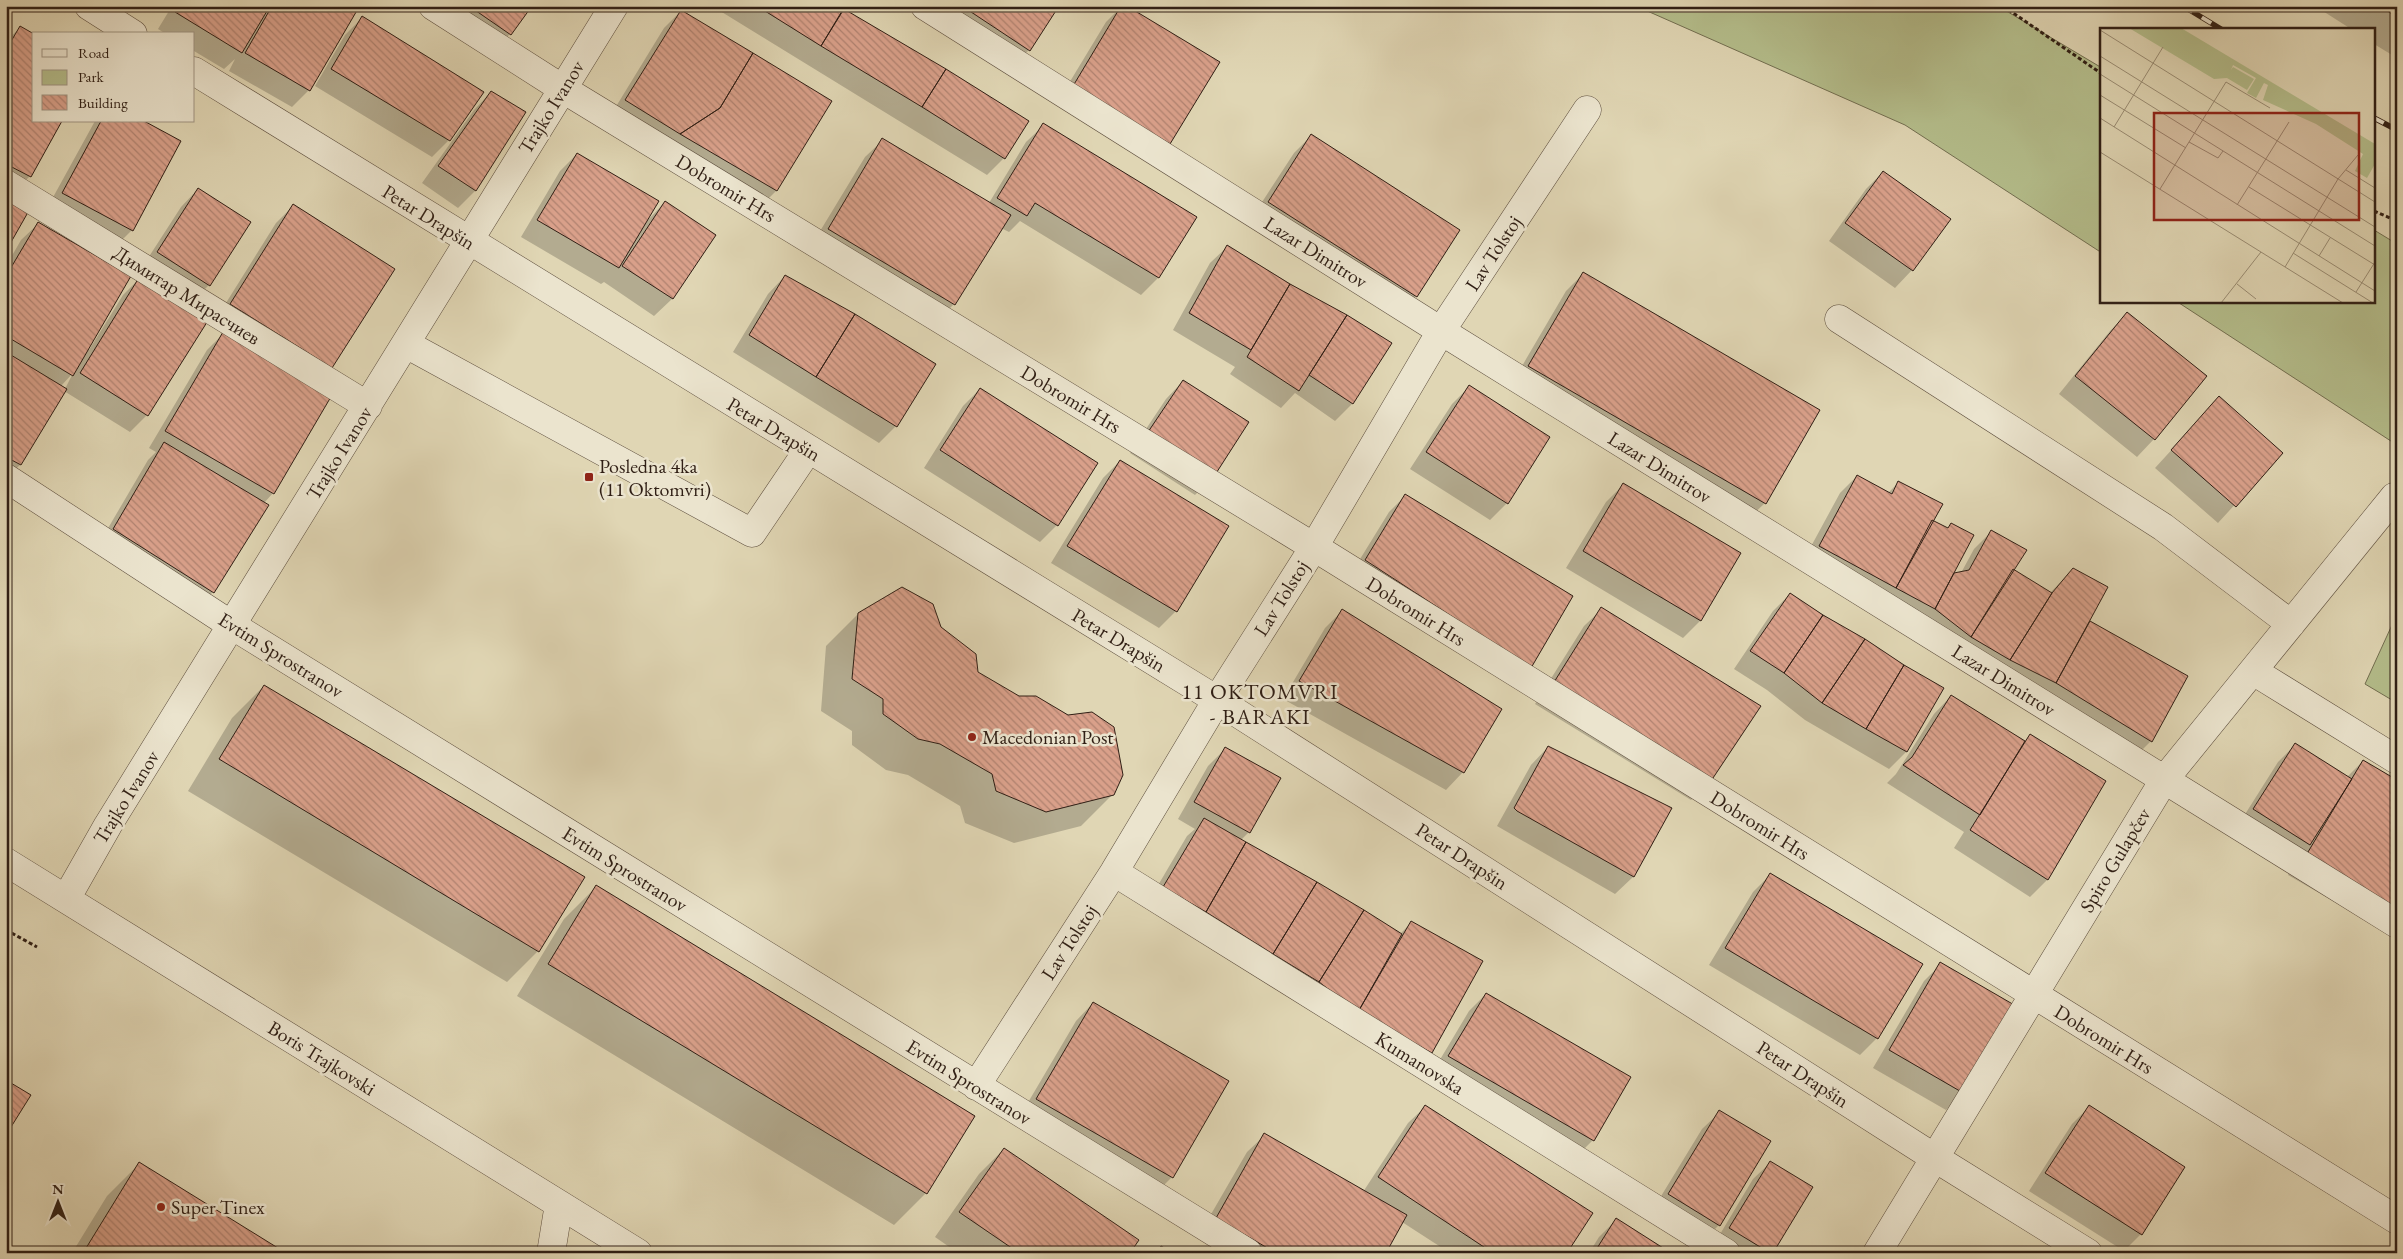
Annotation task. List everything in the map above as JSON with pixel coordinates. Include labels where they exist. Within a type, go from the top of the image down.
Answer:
[{"type":"street","points":[[89,6],[130,32]]},
{"type":"street","name":"Dobromir Hrs","points":[[433,6],[563,89],[1314,547],[2397,1220]]},
{"type":"street","name":"Trajko Ivanov","points":[[66,899],[108,825],[614,6]]},
{"type":"street","name":"Lazar Dimitrov","points":[[925,6],[1442,331],[2397,924]]},
{"type":"street","name":"Petar Drapšin","points":[[195,72],[469,242],[1217,700],[1934,1158],[2088,1253]]},
{"type":"street","name":"Lav Tolstoj","points":[[976,1086],[1114,872],[1217,700],[1314,547],[1442,331],[1587,110]]},
{"type":"street","name":"Димитар Мирасчиев","points":[[6,184],[368,406]]},
{"type":"street","points":[[1838,320],[2163,527],[2291,624]]},
{"type":"street","points":[[406,344],[752,533],[808,450]]},
{"type":"street","name":"Evtim Sprostranov","points":[[6,478],[232,626],[1248,1253]]},
{"type":"street","name":"Spiro Gulapčev","points":[[1877,1253],[2164,780],[2394,497]]},
{"type":"street","points":[[2253,671],[2397,760]]},
{"type":"street","name":"Boris Trajkovski","points":[[6,862],[638,1253]]},
{"type":"street","name":"Kumanovska","points":[[1114,872],[1726,1253]]},
{"type":"street","points":[[551,1253],[559,1204]]},
{"type":"path","points":[[2003,6],[2100,73]]},
{"type":"path","points":[[2376,212],[2397,221]]},
{"type":"path","points":[[6,930],[37,947]]},
{"type":"green space","points":[[1636,6],[1998,6],[2100,67],[2100,252],[1905,125]]},
{"type":"green space","points":[[2376,231],[2397,244],[2397,445],[2178,302],[2376,302]]},
{"type":"green space","points":[[2397,614],[2397,703],[2365,684]]},
{"type":"building","points":[[178,6],[270,6],[242,53],[175,12]]},
{"type":"building","points":[[272,6],[359,7],[310,91],[245,53]]},
{"type":"building","points":[[469,6],[532,6],[511,35]]},
{"type":"building","points":[[757,6],[845,6],[821,46]]},
{"type":"building","points":[[962,6],[1059,6],[1030,51]]},
{"type":"building","points":[[1121,6],[1127,6],[1220,62],[1170,144],[1073,86]]},
{"type":"building","points":[[2379,6],[2397,6],[2397,17]]},
{"type":"building","points":[[844,9],[946,69],[922,107],[821,46]]},
{"type":"building","points":[[681,10],[753,53],[720,108],[680,134],[625,100]]},
{"type":"building","points":[[362,16],[484,92],[450,141],[331,69]]},
{"type":"building","points":[[20,26],[32,33],[32,122],[61,122],[31,177],[6,164],[6,50]]},
{"type":"building","points":[[753,53],[832,101],[777,191],[680,134],[720,108]]},
{"type":"building","points":[[946,69],[1029,121],[1005,159],[922,107]]},
{"type":"building","points":[[491,91],[526,112],[476,191],[438,166]]},
{"type":"building","points":[[100,122],[146,122],[181,141],[133,231],[62,193]]},
{"type":"building","points":[[1043,123],[1197,217],[1159,278],[1035,203],[1027,216],[997,198]]},
{"type":"building","points":[[1311,134],[1460,230],[1417,297],[1268,202]]},
{"type":"building","points":[[882,138],[1011,215],[955,305],[828,229]]},
{"type":"building","points":[[577,153],[659,201],[619,268],[537,220]]},
{"type":"building","points":[[1883,171],[1951,219],[1913,271],[1845,223]]},
{"type":"building","points":[[198,188],[251,222],[210,286],[157,252]]},
{"type":"building","points":[[6,193],[31,207],[6,251]]},
{"type":"building","points":[[665,201],[716,235],[673,299],[622,266]]},
{"type":"building","points":[[293,204],[395,269],[332,368],[230,304]]},
{"type":"building","points":[[38,222],[131,276],[73,376],[6,336],[6,276]]},
{"type":"building","points":[[1227,245],[1290,284],[1251,350],[1189,313]]},
{"type":"building","points":[[1583,272],[1820,410],[1766,504],[1528,366]]},
{"type":"building","points":[[785,275],[855,314],[816,377],[749,335]]},
{"type":"building","points":[[140,276],[209,319],[148,416],[80,373]]},
{"type":"building","points":[[1290,284],[1347,315],[1299,391],[1247,357]]},
{"type":"building","points":[[2127,312],[2207,376],[2155,440],[2075,376]]},
{"type":"building","points":[[855,314],[936,364],[897,427],[816,377]]},
{"type":"building","points":[[1347,315],[1392,343],[1353,404],[1309,375]]},
{"type":"building","points":[[223,332],[332,395],[274,494],[165,431]]},
{"type":"building","points":[[6,352],[67,389],[21,465],[6,457]]},
{"type":"building","points":[[1183,380],[1249,422],[1213,478],[1146,435]]},
{"type":"building","points":[[1469,385],[1550,437],[1508,504],[1426,452]]},
{"type":"building","points":[[980,388],[1098,463],[1058,526],[940,450]]},
{"type":"building","points":[[2219,396],[2283,453],[2236,507],[2171,450]]},
{"type":"building","points":[[164,442],[269,505],[214,593],[113,529]]},
{"type":"building","points":[[1120,460],[1229,526],[1177,612],[1067,546]]},
{"type":"building","points":[[1857,475],[1892,494],[1898,481],[1943,504],[1896,588],[1819,546]]},
{"type":"building","points":[[1623,483],[1741,553],[1701,621],[1583,551]]},
{"type":"building","points":[[1405,494],[1573,596],[1531,668],[1365,560]]},
{"type":"building","points":[[1932,520],[1948,528],[1951,523],[1974,535],[1935,609],[1896,588]]},
{"type":"building","points":[[1991,530],[2027,550],[1971,637],[1935,609],[1954,573],[1969,570]]},
{"type":"building","points":[[2073,568],[2108,587],[2056,683],[2010,660],[2052,593]]},
{"type":"building","points":[[2013,569],[2052,593],[2010,660],[1971,637]]},
{"type":"building","points":[[902,587],[933,604],[941,627],[976,654],[978,672],[1019,696],[1036,696],[1068,715],[1092,712],[1114,727],[1123,775],[1114,795],[1046,812],[996,791],[992,774],[940,744],[918,739],[883,714],[883,699],[852,679],[858,613]]},
{"type":"building","points":[[1790,593],[1823,615],[1784,673],[1750,651]]},
{"type":"building","points":[[1601,607],[1761,706],[1709,784],[1551,687]]},
{"type":"building","points":[[1342,609],[1502,709],[1464,773],[1299,681]]},
{"type":"building","points":[[1823,615],[1865,639],[1822,703],[1784,673]]},
{"type":"building","points":[[2090,621],[2188,676],[2152,742],[2056,683]]},
{"type":"building","points":[[1865,639],[1904,665],[1866,729],[1822,703]]},
{"type":"building","points":[[1904,665],[1944,688],[1907,752],[1866,729]]},
{"type":"building","points":[[264,685],[585,877],[539,952],[219,759]]},
{"type":"building","points":[[1951,695],[2025,741],[1980,815],[1903,765],[1912,757]]},
{"type":"building","points":[[2030,734],[2106,781],[2048,880],[1970,830]]},
{"type":"building","points":[[2295,743],[2352,779],[2310,845],[2253,809]]},
{"type":"building","points":[[1548,746],[1672,808],[1634,877],[1514,808]]},
{"type":"building","points":[[1225,747],[1281,778],[1250,833],[1194,802]]},
{"type":"building","points":[[2363,760],[2397,780],[2397,912],[2305,857]]},
{"type":"building","points":[[1204,818],[1246,842],[1206,912],[1163,887]]},
{"type":"building","points":[[1246,842],[1317,882],[1273,954],[1206,912]]},
{"type":"building","points":[[1770,873],[1923,964],[1878,1039],[1725,948]]},
{"type":"building","points":[[1317,882],[1364,910],[1319,982],[1273,954]]},
{"type":"building","points":[[596,885],[975,1116],[927,1194],[548,964]]},
{"type":"building","points":[[1364,910],[1402,934],[1358,1012],[1319,982]]},
{"type":"building","points":[[1411,921],[1483,961],[1432,1053],[1358,1012]]},
{"type":"building","points":[[1940,962],[2016,1006],[1965,1094],[1889,1050]]},
{"type":"building","points":[[1486,993],[1631,1077],[1594,1141],[1448,1056]]},
{"type":"building","points":[[1093,1002],[1229,1081],[1173,1178],[1036,1099]]},
{"type":"building","points":[[6,1080],[31,1095],[6,1135]]},
{"type":"building","points":[[1425,1105],[1593,1213],[1567,1253],[1493,1253],[1378,1177]]},
{"type":"building","points":[[2089,1105],[2185,1167],[2142,1235],[2045,1173]]},
{"type":"building","points":[[1719,1110],[1771,1141],[1720,1226],[1668,1194]]},
{"type":"building","points":[[1264,1133],[1407,1215],[1386,1253],[1276,1253],[1216,1218]]},
{"type":"building","points":[[1004,1148],[1139,1240],[1130,1253],[1019,1253],[959,1212]]},
{"type":"building","points":[[1770,1161],[1813,1187],[1773,1253],[1729,1228]]},
{"type":"building","name":"Super Tinex","points":[[139,1162],[286,1253],[83,1253]]},
{"type":"building","points":[[1616,1218],[1671,1253],[1594,1253]]},
{"type":"building","points":[[1161,1246],[1173,1253],[1157,1253]]},
{"type":"railway","points":[[2183,6],[2219,28]]},
{"type":"railway","points":[[2376,119],[2397,130]]},
{"type":"place","name":"Posledna 4ka (11 Oktomvri)","points":[[589,477]]},
{"type":"place","name":"Macedonian Post","points":[[972,737]]},
{"type":"place","name":"Super Tinex","points":[[161,1207]]},
{"type":"district","name":"11 OKTOMVRI - BARAKI","points":[[1260,704]]}]
